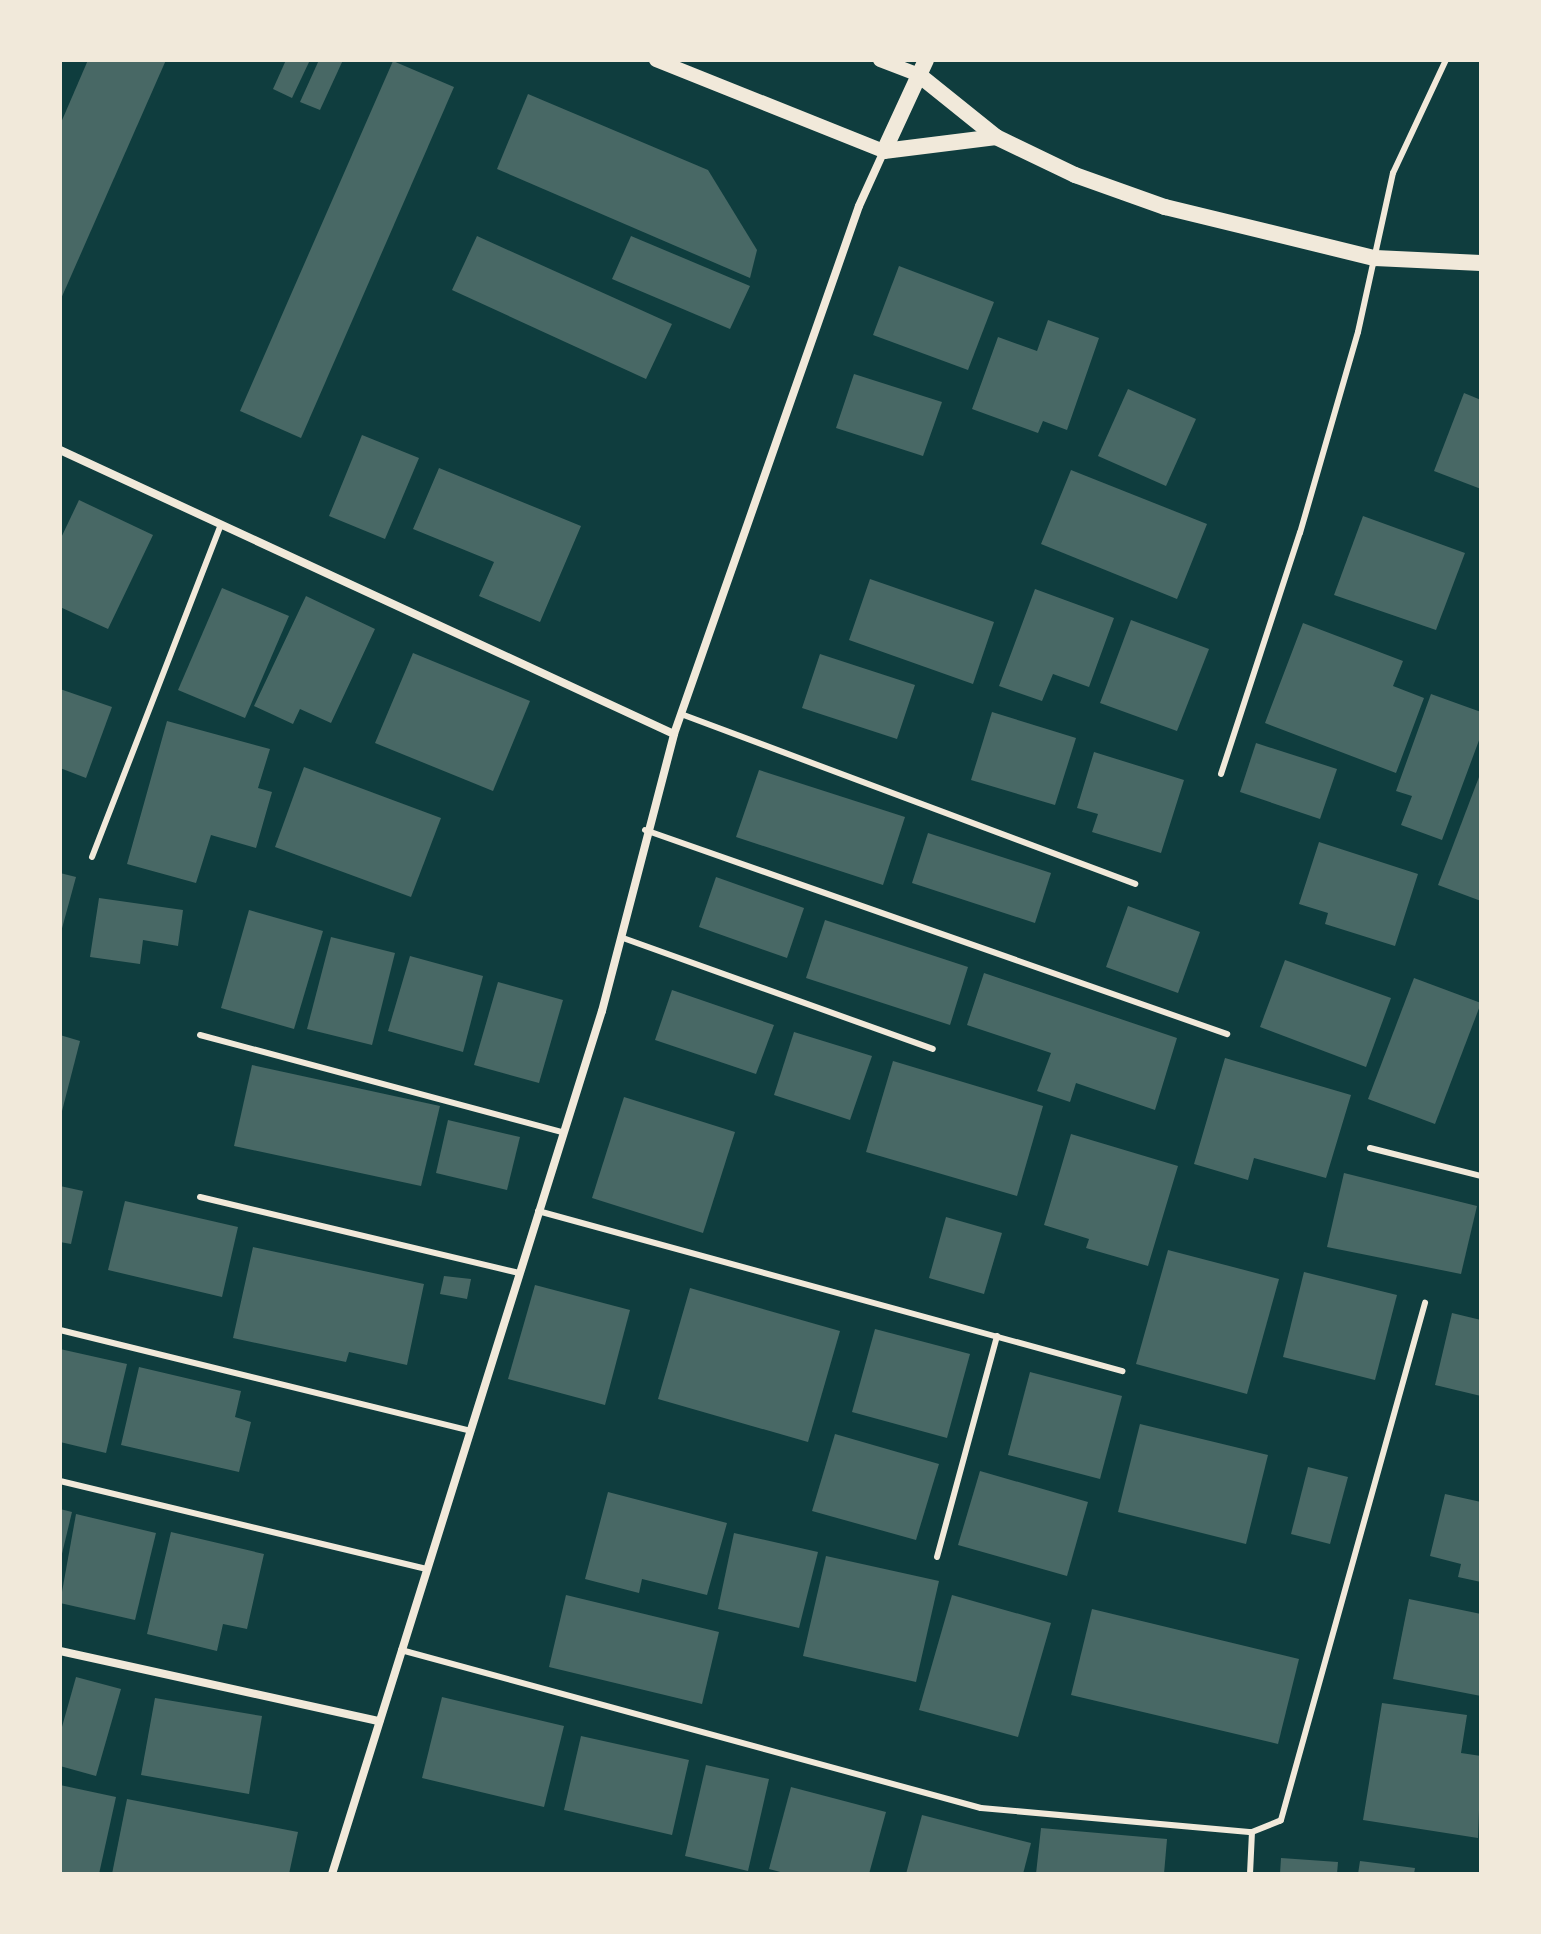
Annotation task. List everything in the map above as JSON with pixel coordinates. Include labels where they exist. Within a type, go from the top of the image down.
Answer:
[{"type":"main road","points":[[884,151],[923,68],[996,137],[1075,175],[1165,207],[1375,258],[1481,263]]},
{"type":"main road","points":[[884,151],[996,137]]},
{"type":"street","points":[[332,1874],[623,938],[645,830],[674,734],[859,206],[884,151],[656,60]]},
{"type":"street","points":[[880,60],[923,68]]},
{"type":"street","points":[[60,450],[674,734]]},
{"type":"street","points":[[60,1651],[379,1721]]},
{"type":"lane","points":[[1221,774],[1300,533],[1375,258],[1393,173],[1446,60]]},
{"type":"lane","points":[[92,857],[221,524]]},
{"type":"lane","points":[[681,714],[1135,884]]},
{"type":"lane","points":[[645,830],[1227,1034]]},
{"type":"lane","points":[[623,938],[933,1049]]},
{"type":"lane","points":[[200,1035],[562,1132]]},
{"type":"lane","points":[[1370,1148],[1481,1176]]},
{"type":"lane","points":[[200,1197],[518,1273]]},
{"type":"lane","points":[[538,1211],[1122,1371]]},
{"type":"lane","points":[[401,1650],[981,1808],[1252,1832],[1281,1820],[1425,1303]]},
{"type":"lane","points":[[60,1330],[470,1431]]},
{"type":"lane","points":[[937,1557],[997,1336]]},
{"type":"lane","points":[[60,1481],[427,1569]]},
{"type":"lane","points":[[1250,1874],[1252,1832]]},
{"type":"building","points":[[88,60],[166,60],[60,301],[60,125]]},
{"type":"building","points":[[286,60],[310,60],[292,98],[273,89]]},
{"type":"building","points":[[319,60],[343,60],[320,110],[300,102]]},
{"type":"building","points":[[393,61],[454,87],[301,438],[240,411]]},
{"type":"building","points":[[528,94],[708,170],[757,250],[750,278],[497,169]]},
{"type":"building","points":[[477,236],[672,324],[646,379],[452,290]]},
{"type":"building","points":[[631,236],[750,286],[730,329],[612,279]]},
{"type":"building","points":[[899,266],[994,302],[968,370],[873,335]]},
{"type":"building","points":[[1048,320],[1099,338],[1067,430],[1043,421],[1038,433],[972,409],[998,337],[1037,351]]},
{"type":"building","points":[[854,374],[942,402],[923,456],[836,428]]},
{"type":"building","points":[[1128,389],[1196,419],[1166,486],[1098,456]]},
{"type":"building","points":[[1464,393],[1481,400],[1481,489],[1434,471]]},
{"type":"building","points":[[362,435],[419,458],[385,539],[329,516]]},
{"type":"building","points":[[439,468],[581,526],[540,622],[479,596],[494,562],[413,529]]},
{"type":"building","points":[[1071,470],[1207,524],[1177,599],[1041,544]]},
{"type":"building","points":[[79,500],[153,535],[108,629],[60,607],[60,540]]},
{"type":"building","points":[[1363,516],[1465,553],[1436,630],[1334,595]]},
{"type":"building","points":[[870,579],[994,622],[973,684],[849,640]]},
{"type":"building","points":[[222,588],[289,616],[245,718],[178,690]]},
{"type":"building","points":[[1035,589],[1114,618],[1089,687],[1053,674],[1042,701],[999,686]]},
{"type":"building","points":[[306,596],[375,629],[331,723],[300,709],[293,724],[254,706]]},
{"type":"building","points":[[1131,620],[1209,649],[1177,731],[1100,703]]},
{"type":"building","points":[[1303,623],[1403,661],[1393,686],[1424,698],[1396,773],[1265,723]]},
{"type":"building","points":[[413,653],[530,701],[493,791],[375,743]]},
{"type":"building","points":[[820,654],[915,685],[897,739],[802,708]]},
{"type":"building","points":[[60,689],[112,707],[86,778],[60,768]]},
{"type":"building","points":[[1431,694],[1481,712],[1481,735],[1442,840],[1401,825],[1412,796],[1396,791]]},
{"type":"building","points":[[992,712],[1076,738],[1055,805],[971,780]]},
{"type":"building","points":[[167,721],[270,749],[258,788],[272,792],[256,848],[211,835],[196,883],[127,864]]},
{"type":"building","points":[[1256,743],[1337,769],[1320,819],[1240,792]]},
{"type":"building","points":[[1094,752],[1184,780],[1161,853],[1092,832],[1098,814],[1077,808]]},
{"type":"building","points":[[304,767],[441,818],[411,897],[275,847]]},
{"type":"building","points":[[759,770],[905,817],[883,885],[736,837]]},
{"type":"building","points":[[1481,778],[1481,901],[1438,885]]},
{"type":"building","points":[[928,833],[1051,873],[1035,923],[912,883]]},
{"type":"building","points":[[1319,842],[1418,874],[1395,946],[1325,924],[1328,913],[1299,904]]},
{"type":"building","points":[[60,873],[76,877],[61,932],[60,932]]},
{"type":"building","points":[[716,877],[804,908],[787,958],[699,927]]},
{"type":"building","points":[[99,898],[183,910],[178,946],[143,940],[140,964],[90,957]]},
{"type":"building","points":[[1128,906],[1200,932],[1178,993],[1106,967]]},
{"type":"building","points":[[249,910],[323,931],[294,1029],[221,1008]]},
{"type":"building","points":[[825,920],[968,967],[950,1025],[806,978]]},
{"type":"building","points":[[331,937],[395,953],[372,1045],[307,1029]]},
{"type":"building","points":[[410,956],[483,976],[463,1052],[388,1031]]},
{"type":"building","points":[[1285,960],[1391,998],[1366,1067],[1260,1027]]},
{"type":"building","points":[[984,973],[1177,1038],[1155,1110],[1076,1083],[1070,1102],[1037,1091],[1051,1053],[967,1025]]},
{"type":"building","points":[[1414,978],[1481,1003],[1435,1124],[1368,1099]]},
{"type":"building","points":[[498,982],[563,1000],[539,1083],[474,1065]]},
{"type":"building","points":[[672,990],[774,1025],[756,1074],[655,1040]]},
{"type":"building","points":[[794,1032],[872,1056],[850,1120],[774,1095]]},
{"type":"building","points":[[60,1035],[80,1041],[61,1115],[60,1115]]},
{"type":"building","points":[[1225,1058],[1351,1095],[1326,1178],[1254,1158],[1248,1180],[1194,1164]]},
{"type":"building","points":[[893,1061],[1043,1106],[1017,1196],[866,1152]]},
{"type":"building","points":[[252,1065],[440,1106],[421,1186],[234,1146]]},
{"type":"building","points":[[624,1097],[735,1132],[703,1233],[592,1198]]},
{"type":"building","points":[[448,1120],[520,1137],[507,1190],[436,1173]]},
{"type":"building","points":[[1071,1134],[1178,1166],[1148,1266],[1086,1248],[1089,1239],[1044,1225]]},
{"type":"building","points":[[1344,1173],[1477,1206],[1461,1274],[1327,1247]]},
{"type":"building","points":[[60,1186],[83,1191],[71,1244],[60,1242]]},
{"type":"building","points":[[125,1201],[238,1227],[222,1297],[108,1270]]},
{"type":"building","points":[[946,1217],[1002,1233],[984,1294],[929,1278]]},
{"type":"building","points":[[253,1247],[424,1284],[407,1365],[349,1352],[346,1362],[233,1338]]},
{"type":"building","points":[[1168,1250],[1279,1279],[1247,1394],[1136,1364]]},
{"type":"building","points":[[1304,1272],[1397,1295],[1375,1380],[1283,1357]]},
{"type":"building","points":[[444,1276],[471,1279],[467,1299],[440,1294]]},
{"type":"building","points":[[535,1285],[630,1310],[605,1405],[508,1379]]},
{"type":"building","points":[[690,1288],[840,1331],[808,1442],[658,1399]]},
{"type":"building","points":[[1452,1313],[1481,1320],[1481,1396],[1435,1385]]},
{"type":"building","points":[[875,1329],[970,1354],[947,1438],[852,1412]]},
{"type":"building","points":[[60,1349],[127,1364],[106,1453],[60,1442]]},
{"type":"building","points":[[139,1367],[241,1391],[235,1417],[251,1422],[239,1472],[121,1445]]},
{"type":"building","points":[[1030,1372],[1122,1396],[1100,1479],[1008,1455]]},
{"type":"building","points":[[1140,1424],[1268,1455],[1246,1544],[1118,1512]]},
{"type":"building","points":[[835,1434],[939,1464],[916,1540],[812,1511]]},
{"type":"building","points":[[1308,1467],[1348,1477],[1330,1544],[1291,1534]]},
{"type":"building","points":[[980,1471],[1088,1502],[1067,1576],[958,1545]]},
{"type":"building","points":[[608,1492],[727,1523],[707,1595],[642,1579],[639,1593],[585,1579]]},
{"type":"building","points":[[1445,1494],[1481,1502],[1481,1582],[1458,1577],[1461,1564],[1430,1556]]},
{"type":"building","points":[[60,1509],[72,1512],[61,1558],[60,1557]]},
{"type":"building","points":[[76,1514],[156,1533],[135,1620],[60,1603]]},
{"type":"building","points":[[171,1532],[264,1554],[247,1629],[223,1624],[217,1651],[147,1634]]},
{"type":"building","points":[[734,1533],[818,1552],[799,1628],[718,1609]]},
{"type":"building","points":[[826,1556],[939,1581],[916,1682],[803,1656]]},
{"type":"building","points":[[566,1595],[719,1632],[702,1704],[549,1667]]},
{"type":"building","points":[[952,1595],[1051,1623],[1018,1737],[919,1710]]},
{"type":"building","points":[[1409,1599],[1481,1614],[1481,1696],[1393,1679]]},
{"type":"building","points":[[1092,1609],[1299,1659],[1278,1744],[1071,1695]]},
{"type":"building","points":[[76,1677],[121,1689],[96,1776],[60,1766],[60,1734]]},
{"type":"building","points":[[442,1697],[564,1726],[544,1807],[422,1778]]},
{"type":"building","points":[[155,1698],[262,1716],[249,1794],[141,1775]]},
{"type":"building","points":[[1382,1703],[1467,1715],[1461,1753],[1481,1756],[1478,1838],[1363,1820]]},
{"type":"building","points":[[581,1736],[689,1760],[672,1835],[564,1810]]},
{"type":"building","points":[[706,1765],[769,1779],[748,1871],[685,1856]]},
{"type":"building","points":[[60,1785],[116,1797],[99,1874],[60,1874]]},
{"type":"building","points":[[791,1787],[886,1812],[869,1874],[788,1874],[769,1869]]},
{"type":"building","points":[[127,1799],[298,1832],[289,1874],[112,1874]]},
{"type":"building","points":[[922,1815],[1031,1843],[1023,1874],[906,1874]]},
{"type":"building","points":[[1041,1828],[1167,1839],[1164,1874],[1036,1874]]},
{"type":"building","points":[[1281,1858],[1338,1862],[1337,1874],[1280,1874]]},
{"type":"building","points":[[1360,1861],[1415,1868],[1414,1874],[1358,1874]]}]
